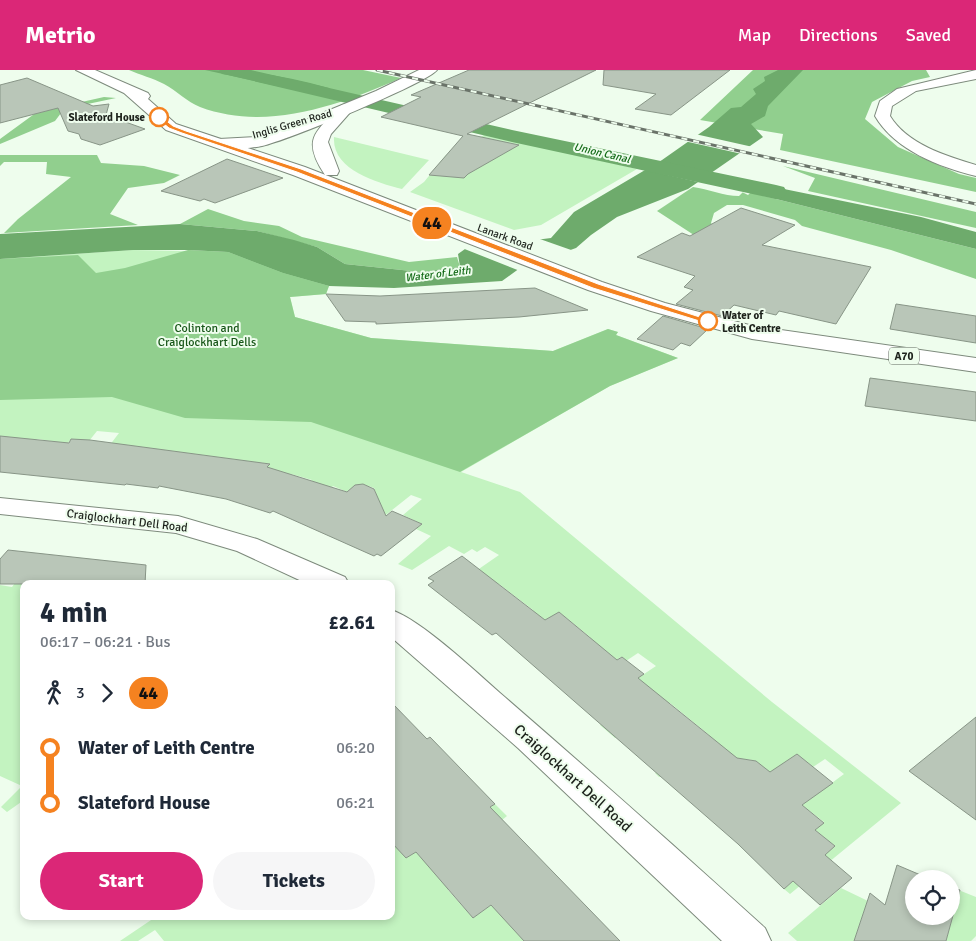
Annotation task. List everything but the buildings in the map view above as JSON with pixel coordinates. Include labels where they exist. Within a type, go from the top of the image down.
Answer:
[{"type":"main road","points":[[83,70],[177,112]]},
{"type":"main road","name":"Inglis Green Road","points":[[128,89],[171,127],[219,144],[247,143],[347,108],[430,70]]},
{"type":"main road","points":[[976,74],[923,84],[901,92],[886,103],[882,115],[884,122],[912,146],[944,161],[976,171]]},
{"type":"main road","name":"Inglis Green Road","points":[[331,171],[321,153],[319,138],[323,131],[333,125],[347,108]]},
{"type":"main road","name":"Lanark Road","points":[[193,119],[247,143],[299,170],[620,295],[752,332],[976,365]]},
{"type":"main road","name":"Lanark Road","points":[[247,143],[331,171],[694,306],[833,345]]},
{"type":"main road","name":"Craiglockhart Dell Road","points":[[0,506],[178,526],[247,545],[325,580]]},
{"type":"main road","name":"Craiglockhart Dell Road","points":[[395,624],[415,638],[643,840],[750,941]]},
{"type":"green space","points":[[129,70],[363,70],[401,78],[328,106],[277,116],[251,117],[225,114],[200,107],[164,84]]},
{"type":"green space","points":[[753,70],[926,70],[930,77],[912,81],[872,102],[865,119],[898,147],[959,174],[976,178],[976,192],[780,150],[783,134],[700,120]]},
{"type":"green space","points":[[104,97],[116,98],[64,109],[55,121],[0,144],[0,139],[37,112]]},
{"type":"green space","points":[[486,134],[637,169],[541,225],[514,230],[410,192],[424,182],[446,155]]},
{"type":"green space","points":[[334,137],[429,160],[402,189],[380,183],[348,166],[340,158],[335,148]]},
{"type":"green space","points":[[0,155],[97,155],[101,163],[144,166],[180,175],[164,183],[128,188],[110,214],[138,225],[4,233],[18,219],[71,177],[46,174],[47,162],[4,162],[0,166]]},
{"type":"green space","points":[[783,166],[976,212],[976,228],[808,191],[815,178]]},
{"type":"green space","points":[[693,187],[733,196],[739,196],[744,191],[976,249],[976,279],[891,250],[802,226],[795,220],[743,205],[727,205],[714,213],[711,223],[722,239],[697,237],[657,211]]},
{"type":"green space","points":[[208,209],[244,221],[279,226],[302,237],[409,262],[457,257],[460,267],[421,272],[345,264],[317,247],[257,231],[180,224]]},
{"type":"green space","points":[[133,250],[228,252],[329,286],[326,294],[290,297],[295,317],[371,338],[553,351],[608,329],[618,332],[616,335],[678,358],[610,386],[461,472],[520,492],[772,702],[901,803],[790,894],[784,889],[835,846],[815,830],[824,822],[802,805],[844,774],[825,759],[813,767],[797,754],[750,787],[762,769],[756,761],[746,759],[730,770],[659,777],[655,773],[709,735],[670,703],[615,738],[600,725],[650,693],[635,680],[656,666],[638,653],[626,661],[621,657],[582,682],[581,642],[590,637],[559,612],[535,627],[533,610],[499,584],[457,608],[460,582],[499,555],[485,547],[477,552],[472,549],[464,554],[449,546],[412,570],[398,564],[431,536],[416,529],[422,524],[403,515],[422,499],[411,495],[353,541],[362,505],[376,493],[374,488],[360,486],[354,487],[347,492],[333,486],[299,519],[306,486],[312,480],[291,474],[283,481],[238,501],[269,464],[259,462],[251,471],[103,454],[119,433],[97,431],[89,441],[71,439],[53,462],[58,442],[37,439],[32,445],[0,439],[2,436],[0,436],[0,259]]},
{"type":"green space","name":"Colinton and Craiglockhart Dells","points":[[188,250],[228,252],[283,273],[329,286],[326,294],[290,297],[295,317],[371,338],[553,351],[608,329],[618,332],[616,335],[678,358],[610,386],[460,472],[311,422],[185,418],[112,397],[0,400],[0,259],[78,255],[96,273],[125,268]]},
{"type":"green space","points":[[38,553],[25,580],[20,580],[20,785],[0,776],[0,585],[12,587]]},
{"type":"green space","points":[[20,788],[20,803],[7,812],[1,807]]},
{"type":"green space","points":[[495,804],[507,816],[502,820],[507,825],[453,862],[448,890],[473,918],[547,866],[558,877],[533,895],[524,941],[164,941],[155,930],[138,941],[120,941],[151,920],[395,920],[395,845],[406,858],[421,849],[423,851]]},
{"type":"green space","points":[[841,888],[868,901],[854,941],[797,941],[788,933]]},
{"type":"green space","points":[[960,891],[976,897],[976,936],[971,941],[946,941],[950,925],[960,925]]},
{"type":"water","points":[[205,70],[237,71],[283,77],[329,88],[335,95],[313,94]]},
{"type":"water","name":"Water of Leith","points":[[778,70],[803,70],[768,106],[765,116],[751,124],[763,137],[688,189],[617,217],[576,248],[520,268],[502,281],[394,288],[329,286],[283,273],[228,252],[188,250],[133,250],[0,259],[0,234],[180,224],[257,231],[317,247],[345,264],[421,272],[460,267],[458,254],[465,249],[551,238],[574,212],[662,160],[709,127],[731,108],[741,107],[756,94],[753,89],[765,81],[764,77]]},
{"type":"water","points":[[755,183],[921,217],[976,232],[976,249],[744,191]]},
{"type":"pier","points":[[695,134],[753,147],[742,154],[684,141]]},
{"type":"pier","points":[[652,162],[713,176],[702,183],[642,169]]},
{"type":"pier","points":[[729,180],[762,181],[748,195],[728,185]]},
{"type":"pier","points":[[537,238],[574,251],[520,271],[462,248]]},
{"type":"waterway","name":"Union Canal","points":[[228,70],[512,136],[776,192]]},
{"type":"railway","points":[[377,70],[976,204]]},
{"type":"bus line","name":"44","points":[[159,117],[171,127],[299,170],[379,203],[595,286],[708,321]]},
{"type":"place","name":"Slateford House","points":[[159,117]]},
{"type":"place","name":"Water of Leith Centre","points":[[708,321]]}]
